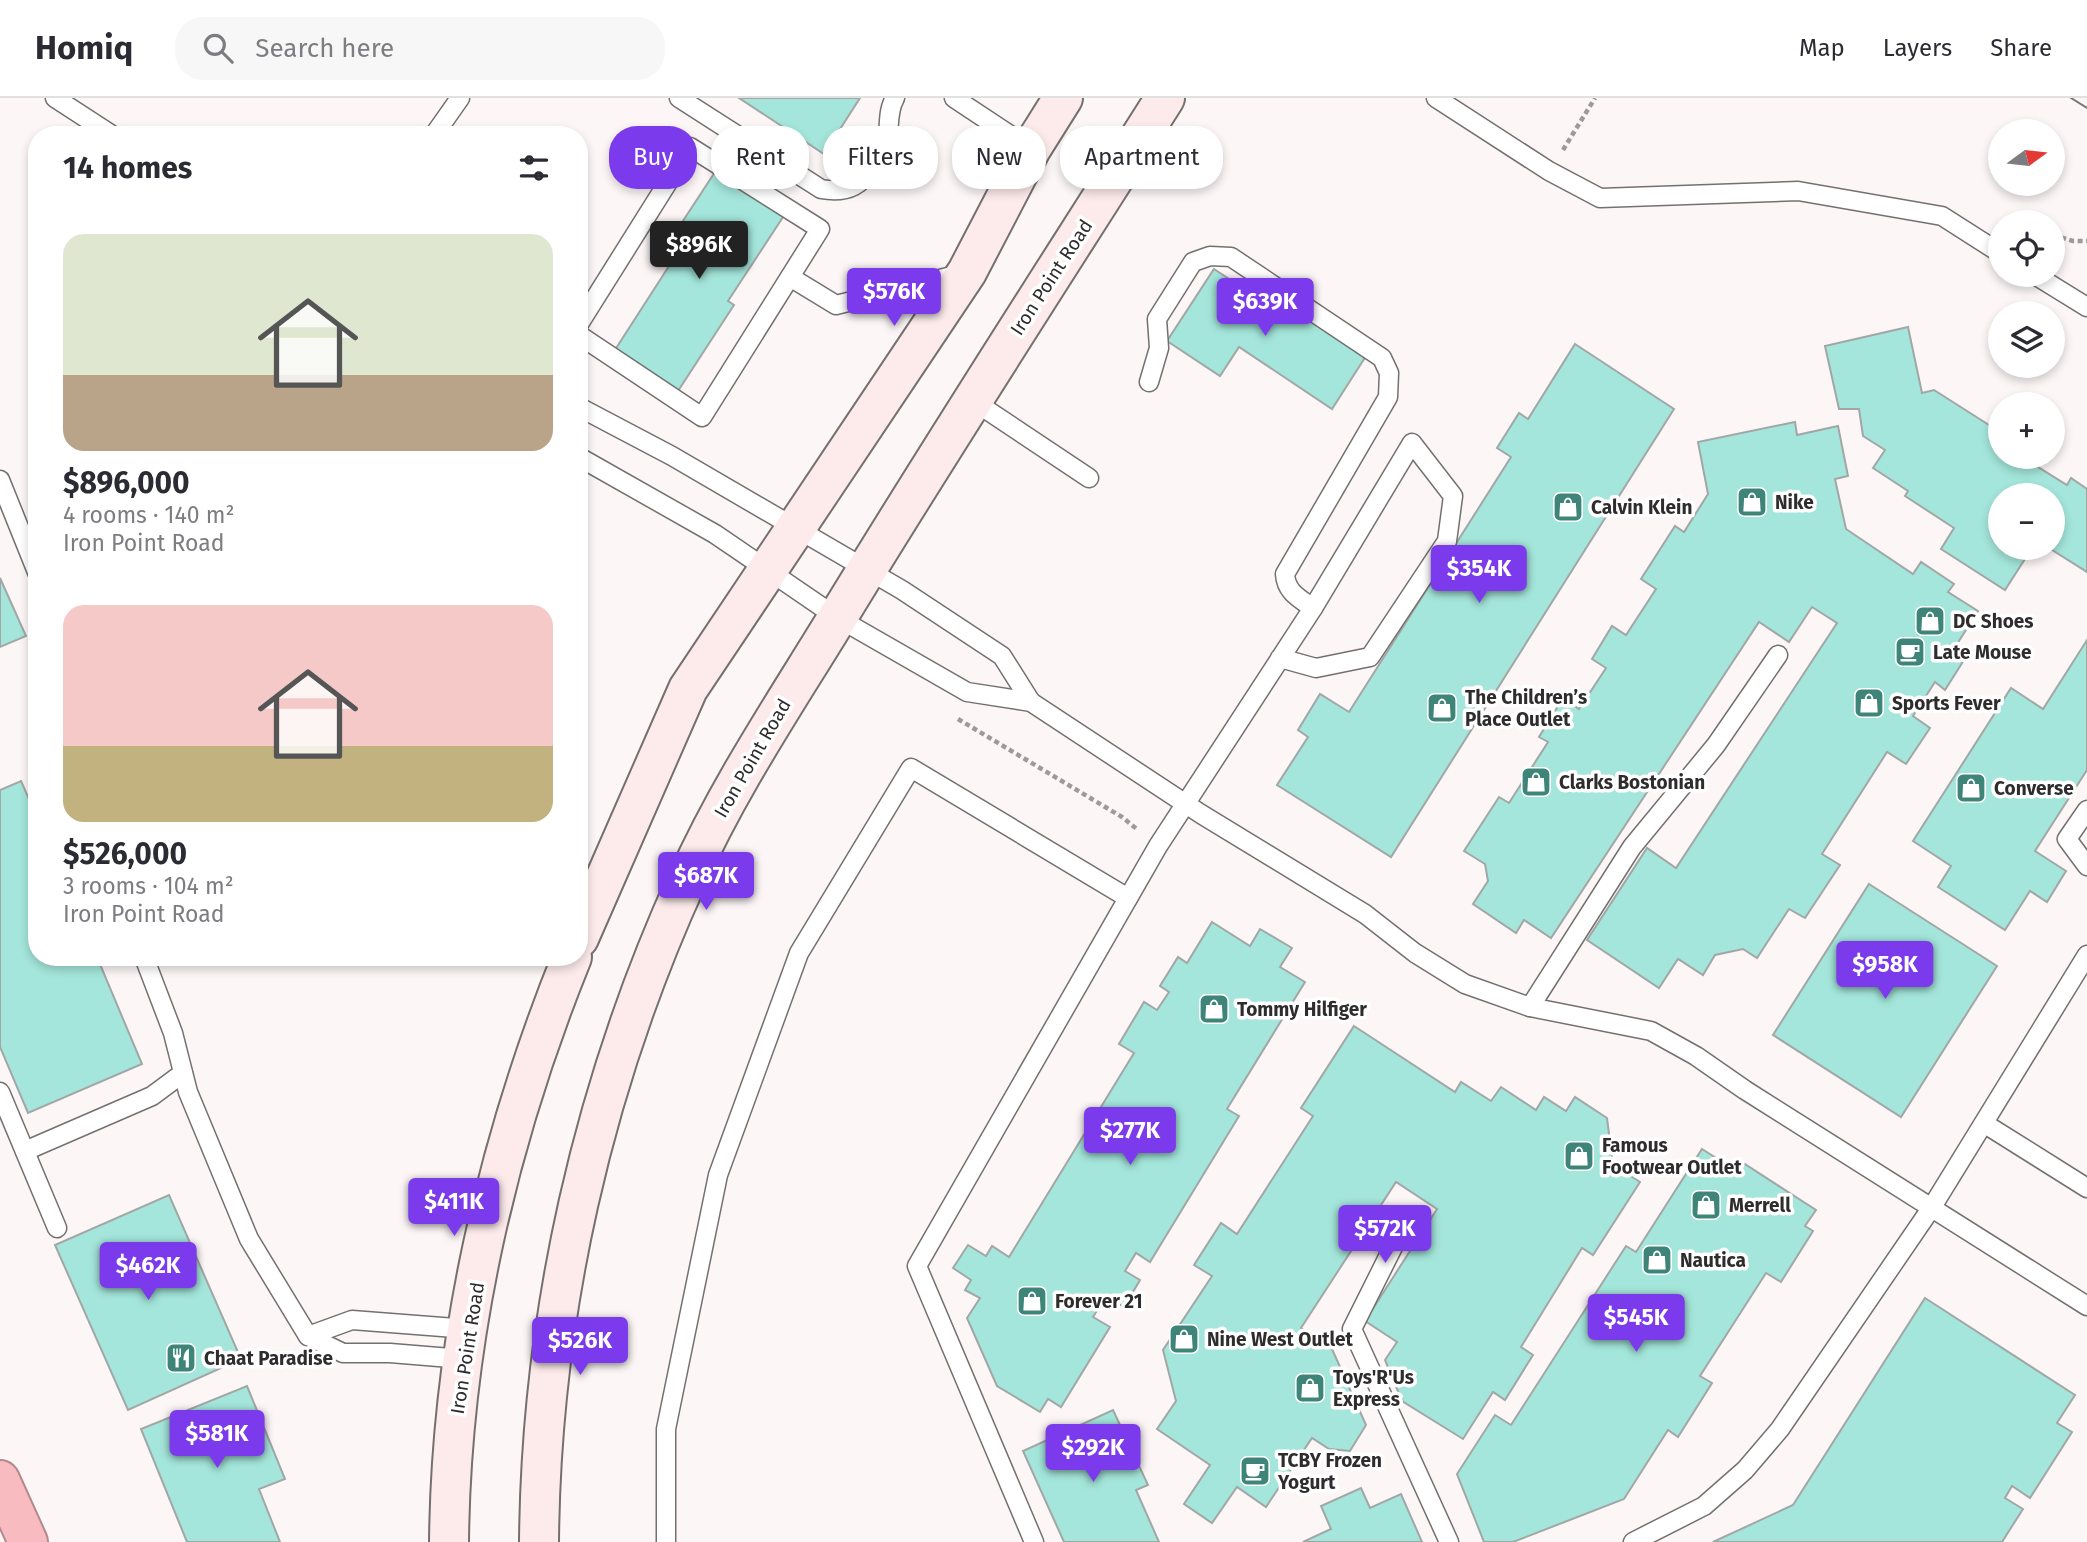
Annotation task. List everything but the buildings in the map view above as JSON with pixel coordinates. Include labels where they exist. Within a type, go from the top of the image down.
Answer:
[{"type":"highway","points":[[0,1480],[27,1542]]},
{"type":"main road","points":[[1045,126],[1063,98]]},
{"type":"main road","name":"Iron Point Road","points":[[540,1542],[544,1431],[557,1321],[578,1207],[606,1096],[633,1014],[687,881],[767,729],[972,400],[1165,98]]},
{"type":"main road","points":[[588,917],[688,689],[797,531],[967,272],[1010,189]]},
{"type":"main road","name":"Iron Point Road","points":[[449,1542],[455,1433],[466,1344],[488,1222],[516,1111],[543,1029],[568,966]]},
{"type":"lane","points":[[55,98],[98,126]]},
{"type":"lane","points":[[440,126],[460,98]]},
{"type":"lane","points":[[679,98],[821,189],[838,192],[856,187],[866,179],[886,145],[891,105],[895,98]]},
{"type":"lane","points":[[954,98],[996,126]]},
{"type":"lane","points":[[1436,98],[1549,171],[1600,198],[1798,191],[1942,216],[1988,245]]},
{"type":"lane","points":[[588,310],[690,147],[820,229],[702,417],[588,341]]},
{"type":"lane","points":[[1149,382],[1159,348],[1157,319],[1193,262],[1210,256],[1230,257],[1241,263],[1382,358],[1390,373],[1388,397],[1285,574],[1285,584],[1291,593],[1313,608]]},
{"type":"lane","points":[[790,277],[835,305],[967,272]]},
{"type":"lane","points":[[2054,287],[2087,307]]},
{"type":"lane","points":[[972,400],[1089,478]]},
{"type":"lane","points":[[588,412],[672,456],[866,569],[1002,656],[1031,702]]},
{"type":"lane","points":[[1034,1542],[917,1266],[1158,846],[1280,658],[1313,608],[1412,443],[1453,496],[1447,541],[1370,657],[1316,668],[1280,658]]},
{"type":"lane","points":[[588,462],[715,534],[838,618],[967,692],[1031,702],[1365,914],[1415,953],[1465,984],[1530,1007],[1651,1031],[1696,1056],[2087,1306]]},
{"type":"lane","points":[[0,480],[28,550]]},
{"type":"lane","points":[[1530,1007],[1632,847],[1716,745],[1778,655]]},
{"type":"lane","points":[[666,1542],[666,1429],[718,1175],[799,953],[911,768],[1128,898]]},
{"type":"lane","points":[[2087,810],[2067,839],[2087,866]]},
{"type":"lane","points":[[1633,1542],[1704,1506],[1745,1470],[1780,1429],[1932,1207],[2087,956]]},
{"type":"lane","points":[[147,966],[173,1033],[183,1073],[249,1239],[308,1336],[342,1353],[390,1353],[466,1344]]},
{"type":"lane","points":[[26,1152],[152,1096],[183,1073]]},
{"type":"lane","points":[[0,1092],[57,1228]]},
{"type":"lane","points":[[1985,1124],[2087,1188]]},
{"type":"lane","points":[[1408,1219],[1352,1329],[1449,1542]]},
{"type":"lane","points":[[308,1336],[352,1320],[466,1344]]},
{"type":"path","points":[[1549,171],[1595,98]]},
{"type":"path","points":[[2065,239],[2087,241]]},
{"type":"path","points":[[954,717],[1122,817],[1158,846]]},
{"type":"tram line","points":[[2071,98],[2087,108]]},
{"type":"place","name":"Nike","points":[[1752,502]]},
{"type":"place","name":"Calvin Klein","points":[[1568,507]]},
{"type":"place","name":"DC Shoes","points":[[1930,621]]},
{"type":"place","name":"Late Mouse","points":[[1910,652]]},
{"type":"place","name":"Sports Fever","points":[[1869,703]]},
{"type":"place","name":"The Children’s Place Outlet","points":[[1442,708]]},
{"type":"place","name":"Clarks Bostonian","points":[[1536,782]]},
{"type":"place","name":"Converse","points":[[1971,788]]},
{"type":"place","name":"Tommy Hilfiger","points":[[1214,1009]]},
{"type":"place","name":"Famous Footwear Outlet","points":[[1579,1156]]},
{"type":"place","name":"Merrell","points":[[1706,1205]]},
{"type":"place","name":"Nautica","points":[[1657,1260]]},
{"type":"place","name":"Forever 21","points":[[1032,1301]]},
{"type":"place","name":"Nine West Outlet","points":[[1184,1339]]},
{"type":"place","name":"Chaat Paradise","points":[[181,1358]]},
{"type":"place","name":"Toys'R'Us Express","points":[[1310,1388]]},
{"type":"place","name":"TCBY Frozen Yogurt","points":[[1255,1471]]}]
